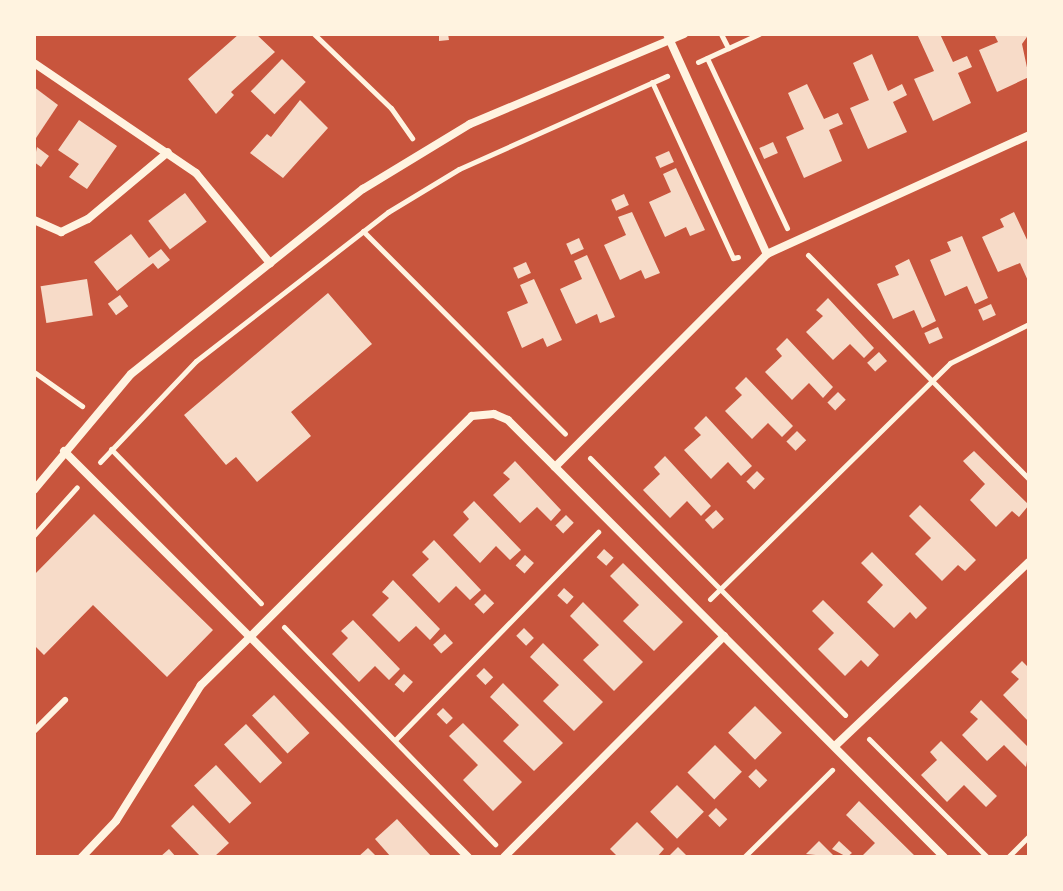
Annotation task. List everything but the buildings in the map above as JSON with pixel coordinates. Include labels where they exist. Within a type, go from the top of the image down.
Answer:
[{"type":"street","points":[[34,490],[95,415],[142,365],[270,263],[419,151],[470,124],[668,37],[684,34]]},
{"type":"street","points":[[668,37],[767,254]]},
{"type":"street","points":[[34,63],[196,173],[270,263]]},
{"type":"street","points":[[555,467],[767,254],[1029,135]]},
{"type":"street","points":[[34,220],[61,232],[88,219],[168,152]]},
{"type":"street","points":[[82,857],[116,821],[201,685],[472,416],[494,414],[508,420],[944,857]]},
{"type":"street","points":[[64,451],[468,857]]},
{"type":"street","points":[[835,746],[1029,562]]},
{"type":"street","points":[[505,856],[724,636]]},
{"type":"lane","points":[[34,731],[65,700]]},
{"type":"path","points":[[314,34],[403,121],[437,180]]},
{"type":"path","points":[[721,34],[728,48]]},
{"type":"path","points":[[34,535],[91,475],[121,436],[204,354],[363,231],[437,180],[759,34]]},
{"type":"path","points":[[707,58],[796,241],[1029,479]]},
{"type":"path","points":[[652,82],[733,258],[767,254]]},
{"type":"path","points":[[363,231],[987,857]]},
{"type":"path","points":[[698,611],[950,363],[1029,324]]},
{"type":"path","points":[[34,372],[121,436]]},
{"type":"path","points":[[111,449],[505,856]]},
{"type":"path","points":[[395,740],[609,521]]},
{"type":"path","points":[[744,857],[845,756]]},
{"type":"path","points":[[1008,857],[1029,836]]}]
